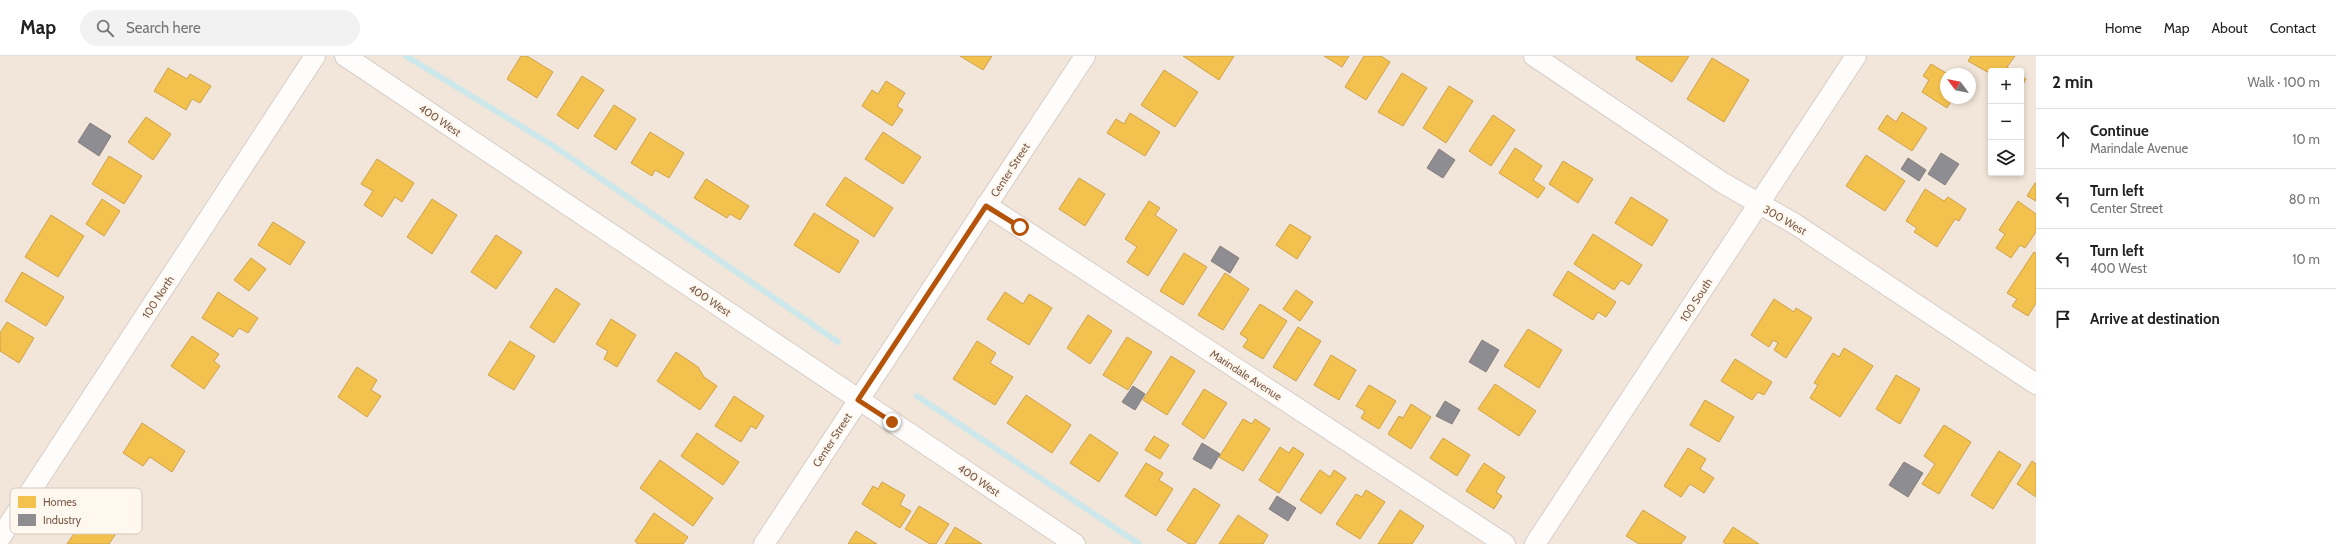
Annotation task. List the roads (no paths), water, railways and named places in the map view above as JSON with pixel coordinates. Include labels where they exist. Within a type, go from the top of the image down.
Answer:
[{"type":"street","name":"100 North","points":[[33,488],[315,56]]},
{"type":"street","name":"400 West","points":[[345,56],[1075,544]]},
{"type":"street","name":"Center Street","points":[[764,544],[1085,56]]},
{"type":"street","name":"300 West","points":[[1534,56],[1758,205],[1795,224],[2036,384]]},
{"type":"street","name":"100 South","points":[[1535,544],[1856,56]]},
{"type":"street","name":"Marindale Avenue","points":[[986,206],[1505,544]]},
{"type":"street","name":"100 North","points":[[0,538],[10,523]]},
{"type":"waterway","points":[[406,56],[555,147],[838,342]]},
{"type":"waterway","points":[[917,396],[1139,544]]}]
